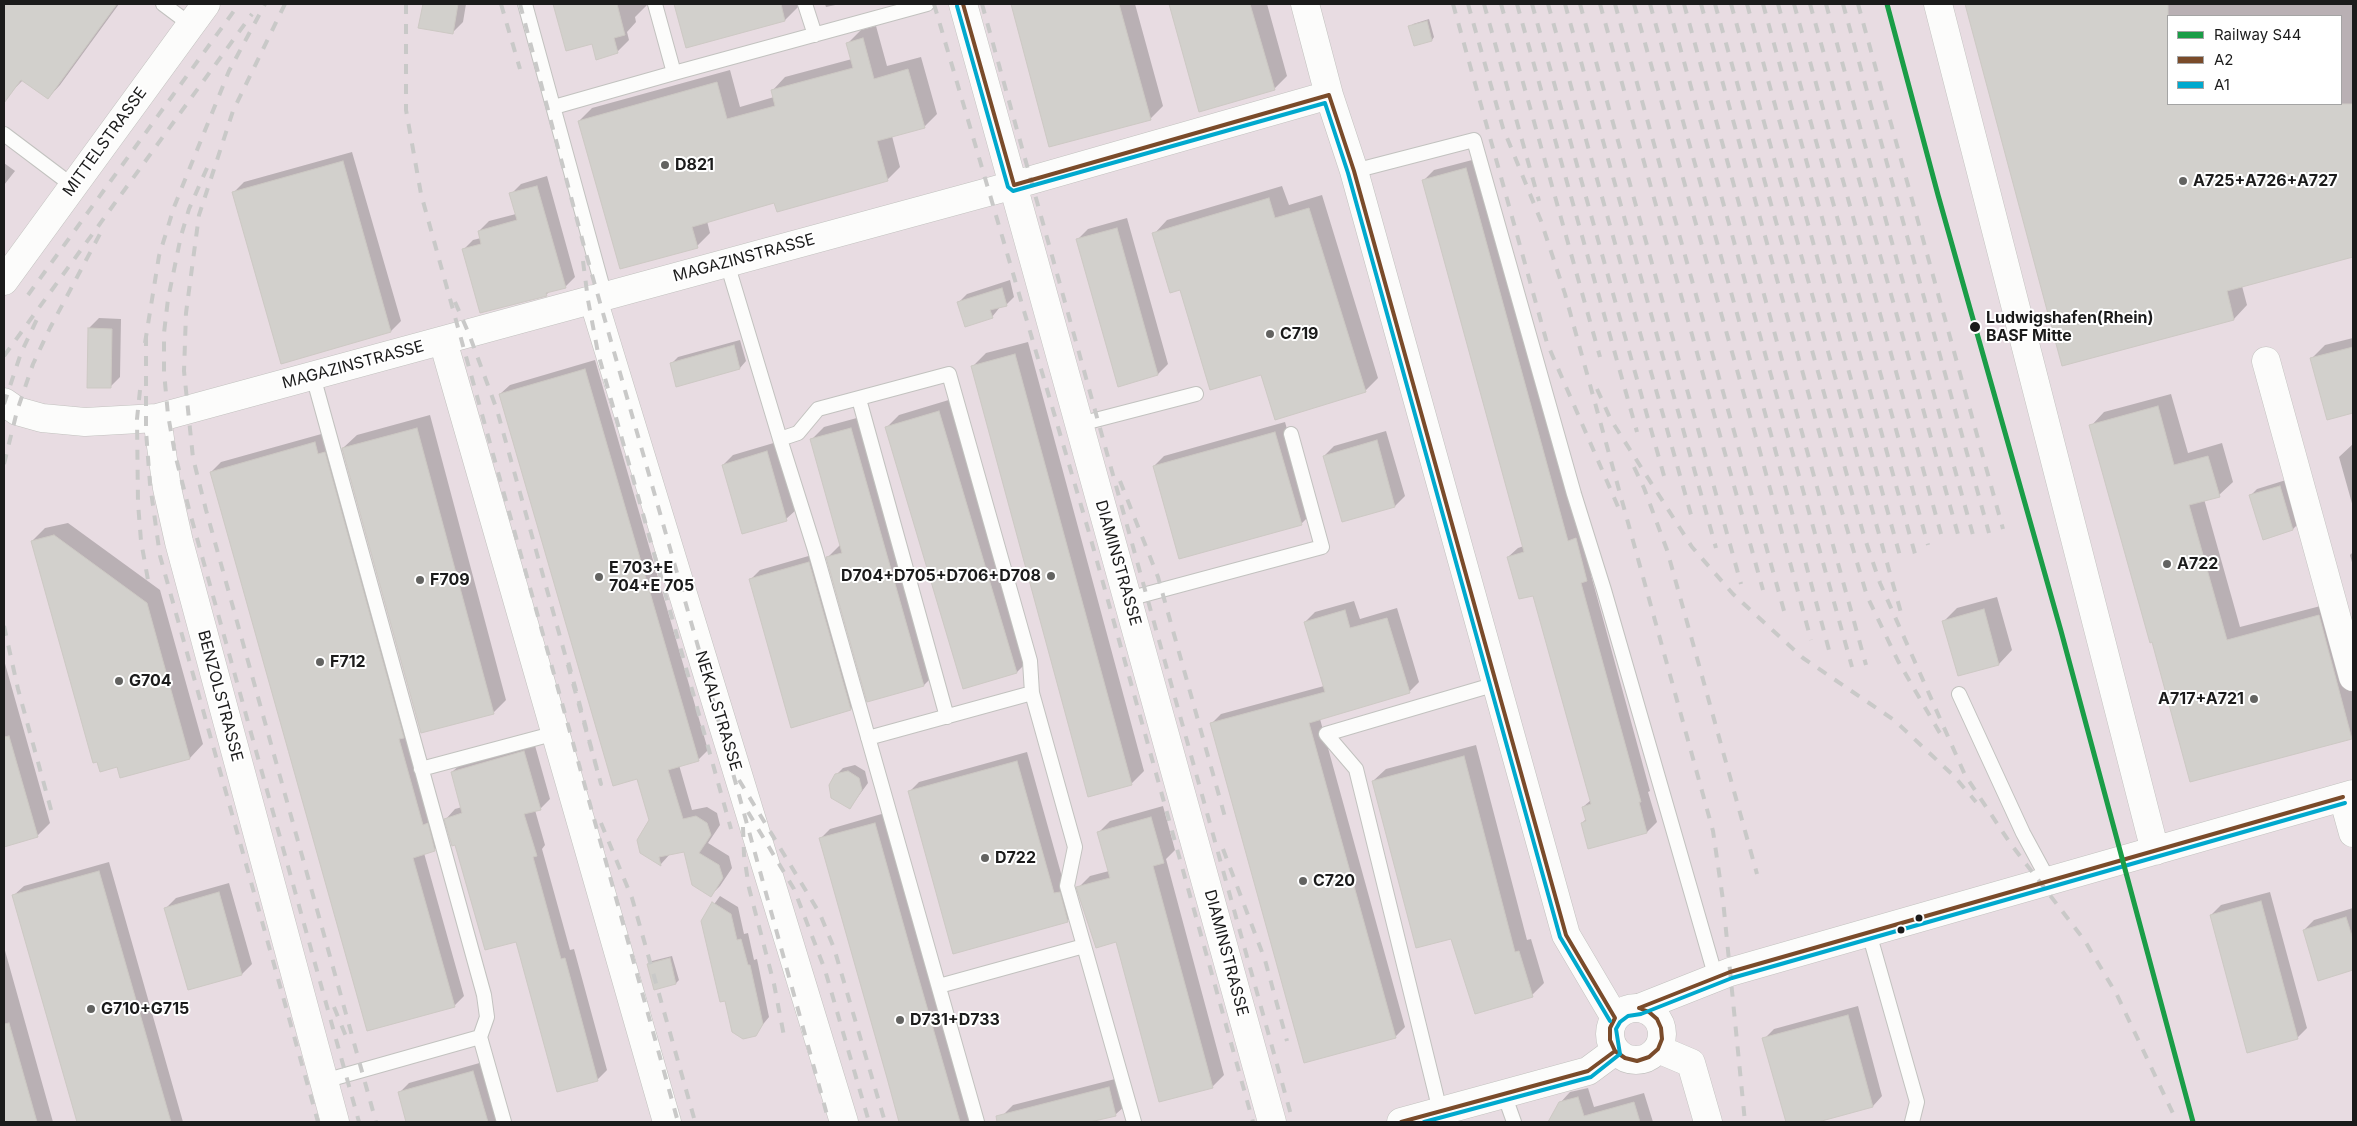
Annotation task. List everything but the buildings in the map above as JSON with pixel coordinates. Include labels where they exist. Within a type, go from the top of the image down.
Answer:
[{"type":"street","name":"DIAMINSTRASSE","points":[[963,4],[1272,1122]]},
{"type":"street","points":[[1304,4],[1329,95],[1354,171],[1566,935],[1627,1013]]},
{"type":"street","points":[[1938,4],[2155,851]]},
{"type":"street","name":"MITTELSTRASSE","points":[[4,281],[198,14]]},
{"type":"street","name":"MAGAZINSTRASSE","points":[[157,418],[1014,185],[1329,95]]},
{"type":"street","name":"NEKALSTRASSE","points":[[599,297],[844,1122]]},
{"type":"street","points":[[443,341],[667,1122]]},
{"type":"street","points":[[2266,361],[2353,676]]},
{"type":"street","points":[[4,402],[18,411],[42,418],[85,422],[157,418]]},
{"type":"street","name":"BENZOLSTRASSE","points":[[157,418],[167,488],[179,542],[335,1122]]},
{"type":"street","points":[[1627,1013],[1649,1012],[1657,1019],[1661,1028],[1662,1039],[1658,1049],[1649,1057],[1637,1061],[1625,1058],[1615,1051],[1610,1040],[1610,1028],[1627,1013],[1716,978],[2348,796],[2353,833]]},
{"type":"street","points":[[1658,1049],[1691,1063],[1708,1122]]},
{"type":"street","points":[[1401,1122],[1588,1070],[1615,1051]]},
{"type":"lane","points":[[163,4],[198,14]]},
{"type":"lane","points":[[526,4],[554,107],[599,297]]},
{"type":"lane","points":[[655,4],[674,73]]},
{"type":"lane","points":[[805,4],[815,34]]},
{"type":"lane","points":[[554,107],[927,4]]},
{"type":"lane","points":[[4,134],[73,186]]},
{"type":"lane","points":[[1354,171],[1474,140],[1574,494],[1607,600],[1716,978]]},
{"type":"lane","points":[[727,262],[815,550],[977,1122]]},
{"type":"lane","points":[[780,440],[798,434],[818,409],[949,374],[1030,661],[1032,693],[1075,847],[1067,886],[1134,1122]]},
{"type":"lane","points":[[313,376],[484,995],[487,1017],[480,1038],[504,1122]]},
{"type":"lane","points":[[1080,424],[1196,394]]},
{"type":"lane","points":[[859,398],[947,717]]},
{"type":"lane","points":[[1128,600],[1322,546],[1291,434]]},
{"type":"lane","points":[[1440,1111],[1356,768],[1326,734],[1496,684]]},
{"type":"lane","points":[[868,738],[1032,693]]},
{"type":"lane","points":[[1959,694],[2015,817],[2048,881]]},
{"type":"lane","points":[[421,769],[556,733]]},
{"type":"lane","points":[[1869,933],[1918,1102],[1912,1122]]},
{"type":"lane","points":[[939,986],[1084,946]]},
{"type":"lane","points":[[324,1081],[480,1038]]},
{"type":"lane","points":[[1504,1094],[1514,1122]]},
{"type":"shaded area","points":[[4,4],[2353,4],[2353,1122],[4,1122]]},
{"type":"railway","points":[[28,295],[239,4]]},
{"type":"railway","points":[[145,343],[159,256],[174,207],[229,71],[265,4]]},
{"type":"railway","points":[[285,4],[233,111],[199,215],[186,313],[184,371],[193,458],[206,510],[376,1122]]},
{"type":"railway","points":[[406,4],[406,110],[421,194],[678,1122]]},
{"type":"railway","points":[[501,4],[520,69]]},
{"type":"railway","points":[[520,4],[585,250],[701,657],[829,1122]]},
{"type":"railway","points":[[934,4],[1090,536],[1253,1122]]},
{"type":"railway","points":[[982,4],[1293,1122]]},
{"type":"railway","points":[[1453,4],[1547,343],[1619,509]]},
{"type":"railway","points":[[1468,4],[1503,128],[1541,221],[1565,294],[1713,831],[1723,900],[1745,1122]]},
{"type":"railway","points":[[1484,4],[1539,201]]},
{"type":"railway","points":[[1501,4],[1600,357]]},
{"type":"railway","points":[[1517,4],[1637,432]]},
{"type":"railway","points":[[1532,4],[1666,483]]},
{"type":"railway","points":[[1548,4],[1693,522]]},
{"type":"railway","points":[[1565,4],[1716,548]]},
{"type":"railway","points":[[1580,4],[1741,584]]},
{"type":"railway","points":[[1600,4],[1763,590]]},
{"type":"railway","points":[[1615,4],[1786,618]]},
{"type":"railway","points":[[1634,4],[1811,640]]},
{"type":"railway","points":[[1650,4],[1772,438],[1829,650]]},
{"type":"railway","points":[[1668,4],[1852,667]]},
{"type":"railway","points":[[1684,4],[1866,665]]},
{"type":"railway","points":[[1701,4],[1829,468],[1867,596],[1898,661],[1941,735]]},
{"type":"railway","points":[[1715,4],[1864,536],[1880,583],[1965,775],[2010,843],[2085,941],[2117,995],[2177,1122]]},
{"type":"railway","points":[[1731,4],[1903,620]]},
{"type":"railway","points":[[1747,4],[1900,556]]},
{"type":"railway","points":[[1763,4],[1915,554]]},
{"type":"railway","points":[[1778,4],[1928,545]]},
{"type":"railway","points":[[1794,4],[1943,541]]},
{"type":"railway","points":[[1810,4],[1959,538]]},
{"type":"railway","points":[[1826,4],[1973,535]]},
{"type":"railway","points":[[1843,4],[1989,533]]},
{"type":"railway","points":[[1858,4],[2003,529]]},
{"type":"railway","points":[[4,356],[252,14]]},
{"type":"railway","points":[[207,168],[189,209],[181,236],[168,299],[164,333],[164,372],[168,415],[175,454],[190,513],[359,1122]]},
{"type":"railway","points":[[4,464],[17,411],[33,364],[101,232]]},
{"type":"railway","points":[[583,261],[598,353],[731,829]]},
{"type":"railway","points":[[455,302],[497,410],[601,784],[567,657]]},
{"type":"railway","points":[[4,404],[21,353],[38,317]]},
{"type":"railway","points":[[146,336],[146,431],[150,484],[160,556],[318,1122]]},
{"type":"railway","points":[[1597,389],[1611,420],[1692,547],[1733,594],[1803,658],[1894,720],[1954,776],[1976,802]]},
{"type":"railway","points":[[140,390],[137,419],[138,503],[141,541],[148,580]]},
{"type":"railway","points":[[1634,467],[1644,488],[1667,550],[1757,874]]},
{"type":"railway","points":[[1120,481],[1158,577],[1225,817]]},
{"type":"railway","points":[[4,626],[18,689],[53,817]]},
{"type":"railway","points":[[739,780],[820,914],[834,948],[885,1122]]},
{"type":"railway","points":[[748,812],[794,889],[825,970],[869,1122]]},
{"type":"railway","points":[[601,823],[632,898],[694,1118]]},
{"type":"railway","points":[[743,827],[744,855],[749,888],[774,984],[784,1036]]},
{"type":"railway","points":[[1223,849],[1265,960],[1287,1041]]},
{"type":"railway","points":[[334,1007],[347,1039]]},
{"type":"rail line","name":"S44","points":[[1887,4],[1938,195],[2061,631],[2193,1122]]},
{"type":"transit line","name":"A2","points":[[963,4],[1014,185],[1329,95],[1354,171],[1566,935],[1615,1018],[1610,1028],[1610,1040],[1615,1051],[1625,1058],[1637,1061],[1649,1057],[1658,1049],[1662,1039],[1661,1028],[1657,1019],[1649,1012],[1639,1008]]},
{"type":"transit line","name":"A1","points":[[957,6],[1008,187],[1013,191],[1325,103],[1348,173],[1560,937],[1610,1021]]},
{"type":"transit line","name":"A2","points":[[1639,1008],[1730,972],[2343,797]]},
{"type":"transit line","name":"A1","points":[[1424,1122],[1591,1077],[1620,1054],[1616,1029],[1620,1022],[1628,1016],[1641,1014],[1732,978],[2345,803]]},
{"type":"transit line","name":"A2","points":[[1401,1122],[1588,1071],[1615,1051]]},
{"type":"place","name":"D821","points":[[665,165]]},
{"type":"place","name":"A725+A726+A727","points":[[2183,181]]},
{"type":"place","name":"Ludwigshafen(Rhein) BASF Mitte","points":[[1975,327]]},
{"type":"place","name":"C719","points":[[1270,334]]},
{"type":"place","name":"A722","points":[[2167,564]]},
{"type":"place","name":"D704+D705+D706+D708","points":[[1051,576]]},
{"type":"place","name":"E 703+E 704+E 705","points":[[599,577]]},
{"type":"place","name":"F709","points":[[420,580]]},
{"type":"place","name":"F712","points":[[320,662]]},
{"type":"place","name":"G704","points":[[119,681]]},
{"type":"place","name":"A717+A721","points":[[2254,699]]},
{"type":"place","name":"D722","points":[[985,858]]},
{"type":"place","name":"C720","points":[[1303,881]]},
{"type":"place","name":"G710+G715","points":[[91,1009]]},
{"type":"place","name":"D731+D733","points":[[900,1020]]}]
